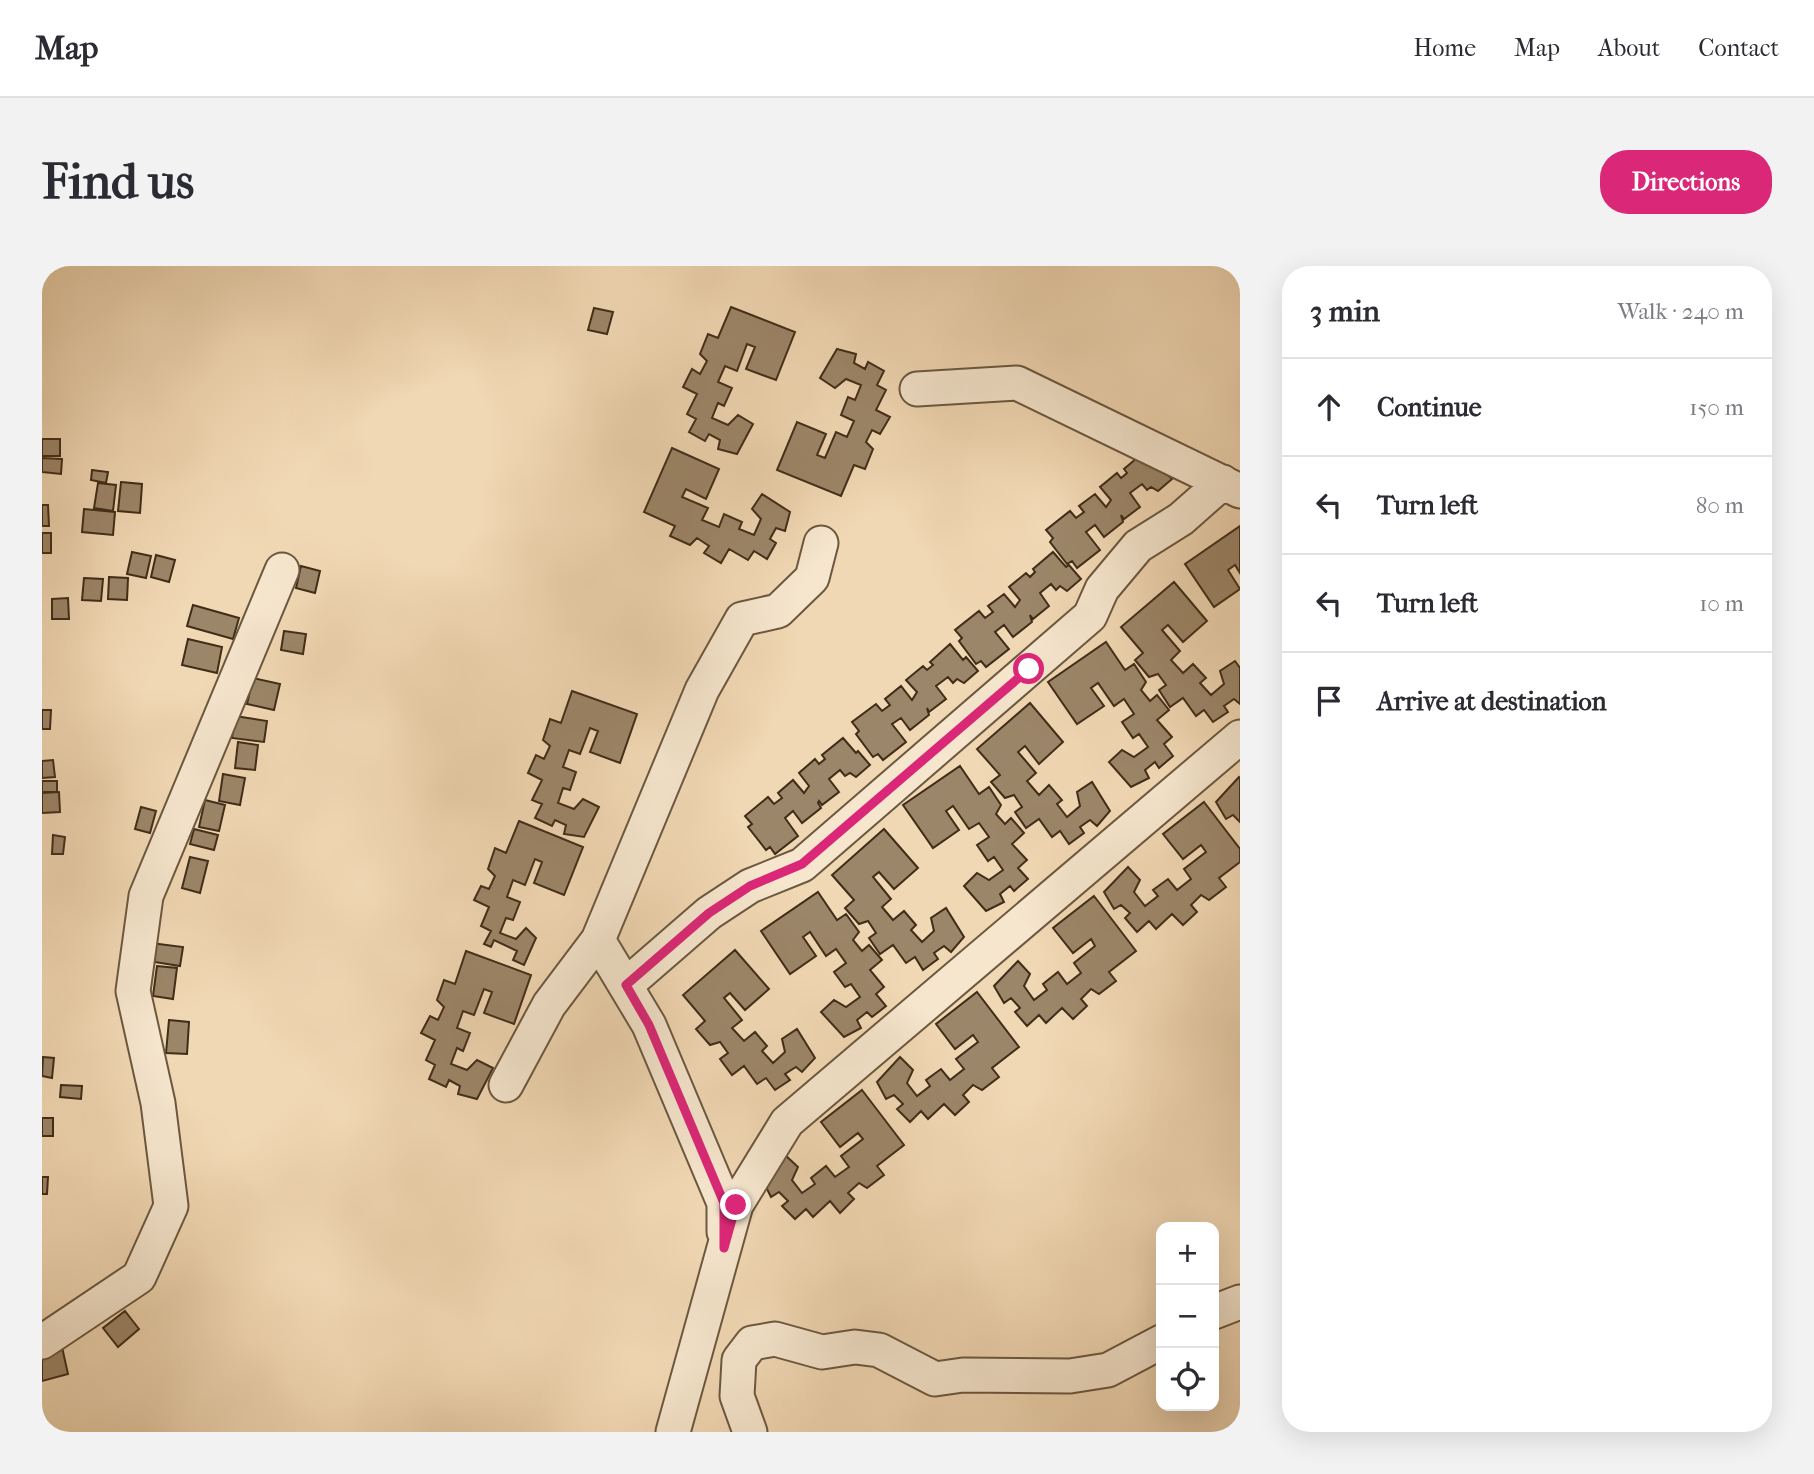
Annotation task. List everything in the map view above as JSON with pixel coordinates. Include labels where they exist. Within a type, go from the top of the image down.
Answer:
[{"type":"street","points":[[917,389],[1017,383],[1231,487]]},
{"type":"street","points":[[626,985],[709,913],[750,886],[802,864],[1090,616],[1102,589],[1138,546],[1231,487]]},
{"type":"street","points":[[506,1085],[549,1005],[598,940],[702,690],[742,618],[778,611],[812,578],[821,543]]},
{"type":"street","points":[[42,1342],[139,1277],[171,1206],[158,1103],[133,991],[146,896],[282,570]]},
{"type":"street","points":[[673,1432],[736,1205],[787,1122],[1240,737]]},
{"type":"street","points":[[598,940],[649,1025],[724,1203],[724,1248]]},
{"type":"street","points":[[1219,1310],[1240,1302]]},
{"type":"street","points":[[751,1432],[737,1396],[739,1360],[751,1343],[775,1339],[822,1352],[855,1347],[879,1350],[935,1379],[962,1375],[1070,1376],[1108,1370],[1156,1345]]},
{"type":"building","points":[[731,307],[795,332],[776,380],[746,369],[755,347],[747,344],[737,371],[725,366],[718,382],[732,388],[724,406],[718,403],[712,418],[728,425],[738,415],[753,424],[737,454],[718,449],[720,440],[709,434],[705,441],[689,432],[696,419],[687,414],[697,394],[683,387],[692,369],[700,374],[707,361],[700,354],[708,334],[718,338]]},
{"type":"building","points":[[594,308],[613,312],[607,334],[588,330]]},
{"type":"building","points":[[837,349],[856,354],[854,363],[865,369],[868,362],[884,371],[877,385],[886,390],[876,410],[890,417],[880,434],[872,430],[866,442],[873,449],[865,469],[854,465],[841,496],[777,470],[797,422],[826,434],[817,455],[825,458],[836,432],[847,437],[854,421],[841,415],[848,397],[855,400],[861,385],[846,379],[835,388],[820,378]]},
{"type":"building","points":[[42,439],[60,439],[60,456],[42,456]]},
{"type":"building","points":[[672,448],[719,469],[706,499],[686,489],[682,497],[708,508],[702,520],[719,527],[724,514],[742,522],[739,529],[754,535],[761,519],[752,509],[762,494],[790,512],[785,531],[776,528],[770,539],[776,543],[767,559],[754,551],[748,560],[729,549],[721,563],[704,553],[709,546],[697,538],[690,545],[670,536],[675,526],[644,512]]},
{"type":"building","points":[[1144,452],[1172,479],[1158,491],[1151,487],[1147,490],[1142,484],[1130,493],[1140,507],[1124,519],[1121,515],[1123,522],[1104,537],[1095,525],[1086,532],[1100,550],[1077,568],[1072,561],[1067,564],[1050,542],[1053,538],[1046,530],[1070,511],[1076,518],[1084,512],[1079,506],[1095,494],[1106,507],[1111,500],[1100,487],[1117,473],[1121,478],[1127,473],[1124,469]]},
{"type":"building","points":[[42,458],[62,459],[61,474],[42,472]]},
{"type":"building","points":[[92,470],[108,472],[106,483],[91,480]]},
{"type":"building","points":[[121,482],[142,484],[140,513],[118,511]]},
{"type":"building","points":[[98,483],[116,485],[113,511],[94,508]]},
{"type":"building","points":[[42,505],[48,505],[49,526],[42,526]]},
{"type":"building","points":[[84,509],[115,512],[113,535],[82,532]]},
{"type":"building","points":[[1240,526],[1240,573],[1235,565],[1228,570],[1240,589],[1214,607],[1185,564]]},
{"type":"building","points":[[42,533],[51,533],[51,553],[42,553]]},
{"type":"building","points":[[132,552],[151,556],[146,578],[127,574]]},
{"type":"building","points":[[1053,552],[1081,579],[1067,591],[1060,586],[1056,590],[1051,584],[1040,593],[1049,606],[1033,619],[1030,615],[1032,622],[1013,637],[1004,625],[995,632],[1009,649],[986,667],[981,661],[976,664],[959,641],[962,638],[955,630],[979,611],[985,618],[993,612],[988,606],[1004,594],[1015,607],[1020,600],[1009,587],[1026,573],[1030,577],[1035,572],[1033,569]]},
{"type":"building","points":[[156,555],[175,560],[169,582],[151,577]]},
{"type":"building","points":[[301,566],[320,571],[315,593],[296,588]]},
{"type":"building","points":[[109,577],[128,578],[127,600],[108,599]]},
{"type":"building","points":[[84,578],[103,579],[101,601],[82,600]]},
{"type":"building","points":[[1174,582],[1207,621],[1183,642],[1168,625],[1162,630],[1180,651],[1171,660],[1183,673],[1193,664],[1206,678],[1200,683],[1211,695],[1224,684],[1220,671],[1235,661],[1240,668],[1240,704],[1234,699],[1224,706],[1228,712],[1213,722],[1204,710],[1196,716],[1183,698],[1170,707],[1159,690],[1166,685],[1158,674],[1149,677],[1135,660],[1143,653],[1121,627]]},
{"type":"building","points":[[68,598],[69,619],[52,619],[52,599]]},
{"type":"building","points":[[193,605],[239,618],[233,639],[187,626]]},
{"type":"building","points":[[284,631],[306,634],[303,654],[281,650]]},
{"type":"building","points":[[188,639],[222,647],[217,673],[182,665]]},
{"type":"building","points":[[1106,642],[1125,670],[1134,664],[1146,682],[1141,690],[1150,701],[1157,695],[1169,710],[1157,720],[1172,737],[1164,744],[1173,756],[1159,768],[1155,762],[1145,770],[1149,778],[1131,787],[1109,762],[1122,750],[1134,757],[1148,747],[1139,734],[1133,738],[1122,722],[1134,714],[1124,699],[1114,706],[1098,683],[1091,688],[1104,706],[1077,724],[1048,682]]},
{"type":"building","points":[[950,644],[963,660],[966,657],[978,671],[964,683],[957,679],[953,683],[948,677],[936,686],[946,699],[929,712],[927,708],[929,715],[910,730],[901,718],[892,724],[906,742],[883,760],[878,754],[873,757],[856,734],[859,731],[852,722],[876,704],[882,711],[890,705],[885,699],[901,686],[912,700],[917,692],[906,680],[923,666],[927,670],[933,665],[930,662]]},
{"type":"building","points":[[253,678],[280,684],[274,710],[247,704]]},
{"type":"building","points":[[572,691],[637,714],[620,763],[590,752],[598,731],[590,728],[580,754],[569,750],[563,767],[576,772],[570,790],[563,788],[558,803],[574,809],[583,799],[599,807],[584,837],[564,834],[566,825],[555,820],[552,826],[535,818],[542,804],[532,800],[542,780],[528,773],[536,755],[544,759],[550,746],[543,740],[550,719],[561,723]]},
{"type":"building","points":[[1030,703],[1063,742],[1039,764],[1025,746],[1018,752],[1036,773],[1027,781],[1039,795],[1049,785],[1062,800],[1057,804],[1067,817],[1080,806],[1077,792],[1092,782],[1110,811],[1097,826],[1090,820],[1080,827],[1084,833],[1069,844],[1060,831],[1052,837],[1039,819],[1026,828],[1015,812],[1022,807],[1014,795],[1005,798],[991,782],[1000,775],[977,749]]},
{"type":"building","points":[[42,710],[51,710],[50,729],[42,729]]},
{"type":"building","points":[[235,716],[267,721],[264,742],[232,738]]},
{"type":"building","points":[[843,738],[870,765],[856,777],[850,773],[845,776],[840,770],[829,779],[839,792],[822,805],[819,801],[821,808],[802,823],[793,811],[785,818],[798,836],[775,854],[770,847],[766,850],[748,827],[752,824],[745,816],[768,797],[774,804],[782,798],[778,793],[793,780],[804,793],[809,786],[799,773],[815,759],[819,764],[825,759],[822,755]]},
{"type":"building","points":[[238,742],[258,745],[255,770],[235,768]]},
{"type":"building","points":[[53,760],[55,777],[42,778],[42,761]]},
{"type":"building","points":[[960,766],[979,794],[989,787],[1001,805],[996,814],[1005,824],[1011,818],[1024,833],[1012,844],[1027,860],[1018,868],[1028,879],[1014,891],[1010,886],[1000,894],[1004,902],[986,911],[964,886],[977,873],[989,880],[1003,870],[994,857],[988,861],[977,845],[989,837],[979,823],[969,829],[953,806],[946,811],[959,830],[933,848],[903,805]]},
{"type":"building","points":[[223,774],[245,778],[240,805],[219,801]]},
{"type":"building","points":[[1239,777],[1240,822],[1233,815],[1226,819],[1216,802]]},
{"type":"building","points":[[42,781],[57,781],[57,792],[42,792]]},
{"type":"building","points":[[59,792],[60,812],[42,813],[42,793]]},
{"type":"building","points":[[205,800],[225,805],[219,831],[199,827]]},
{"type":"building","points":[[1204,802],[1240,849],[1240,862],[1219,878],[1226,887],[1209,900],[1201,895],[1191,905],[1197,912],[1183,925],[1172,914],[1156,929],[1149,921],[1137,932],[1125,918],[1130,913],[1121,905],[1114,909],[1104,892],[1128,867],[1140,880],[1134,892],[1145,906],[1158,896],[1153,890],[1168,879],[1177,890],[1191,879],[1184,869],[1206,852],[1201,845],[1183,859],[1163,834]]},
{"type":"building","points":[[141,807],[156,811],[150,833],[135,829]]},
{"type":"building","points":[[519,821],[583,847],[564,895],[534,883],[542,862],[535,859],[525,885],[513,880],[507,897],[520,902],[513,920],[506,918],[500,933],[516,939],[526,928],[536,938],[524,965],[513,960],[517,951],[494,940],[491,947],[484,944],[491,931],[481,926],[489,907],[474,900],[481,886],[489,889],[495,876],[488,869],[495,848],[506,853]]},
{"type":"building","points":[[194,829],[218,835],[214,850],[190,844]]},
{"type":"building","points":[[884,829],[918,868],[894,889],[879,872],[873,877],[891,899],[882,907],[893,920],[904,911],[916,925],[911,930],[922,942],[934,931],[931,918],[946,908],[964,937],[951,952],[944,946],[934,953],[938,959],[923,970],[915,957],[906,963],[893,945],[880,954],[869,938],[876,933],[868,921],[859,924],[845,908],[854,900],[832,875]]},
{"type":"building","points":[[53,835],[65,837],[63,854],[52,854]]},
{"type":"building","points":[[190,857],[208,861],[200,893],[182,888]]},
{"type":"building","points":[[818,892],[837,920],[846,914],[859,932],[853,940],[862,951],[869,945],[882,960],[870,970],[884,987],[876,994],[886,1006],[872,1017],[867,1012],[857,1020],[861,1028],[844,1037],[821,1012],[834,1000],[846,1007],[860,997],[851,984],[845,987],[834,972],[846,963],[836,949],[826,956],[810,932],[803,937],[816,956],[790,974],[761,931]]},
{"type":"building","points":[[1094,896],[1136,951],[1109,972],[1116,981],[1099,994],[1091,989],[1081,999],[1087,1006],[1073,1019],[1062,1008],[1046,1023],[1039,1015],[1027,1026],[1015,1012],[1020,1008],[1011,998],[1004,1003],[994,986],[1018,961],[1030,974],[1024,986],[1034,1000],[1047,990],[1043,984],[1058,972],[1067,984],[1081,973],[1074,963],[1095,946],[1091,939],[1073,953],[1053,928]]},
{"type":"building","points":[[151,943],[183,947],[180,966],[148,961]]},
{"type":"building","points":[[735,950],[769,989],[745,1010],[730,993],[724,998],[742,1020],[732,1028],[744,1041],[755,1032],[767,1046],[762,1051],[773,1063],[785,1052],[782,1039],[797,1029],[815,1058],[802,1072],[796,1067],[785,1074],[790,1080],[775,1090],[766,1078],[757,1084],[744,1066],[732,1075],[720,1059],[728,1053],[720,1042],[710,1045],[696,1029],[705,1021],[683,995]]},
{"type":"building","points":[[466,951],[531,975],[514,1024],[484,1013],[492,992],[484,989],[474,1015],[463,1011],[457,1028],[470,1033],[463,1051],[457,1048],[451,1064],[467,1070],[477,1060],[493,1068],[477,1099],[458,1094],[460,1086],[449,1080],[446,1087],[429,1079],[435,1065],[426,1060],[435,1040],[421,1033],[430,1016],[438,1020],[444,1007],[437,1000],[444,980],[455,984]]},
{"type":"building","points":[[157,966],[177,968],[173,999],[153,996]]},
{"type":"building","points":[[977,992],[1019,1047],[992,1068],[999,1077],[982,1090],[973,1085],[963,1095],[969,1102],[955,1115],[944,1104],[928,1119],[921,1111],[910,1122],[897,1109],[903,1104],[894,1095],[886,1099],[877,1082],[900,1057],[913,1070],[907,1083],[917,1096],[930,1086],[926,1080],[941,1069],[950,1080],[964,1069],[956,1059],[978,1042],[973,1035],[955,1049],[936,1024]]},
{"type":"building","points":[[169,1020],[189,1022],[187,1054],[166,1053]]},
{"type":"building","points":[[43,1057],[54,1058],[52,1078],[42,1076]]},
{"type":"building","points":[[61,1085],[82,1086],[81,1099],[60,1097]]},
{"type":"building","points":[[862,1090],[904,1145],[877,1166],[884,1175],[867,1188],[859,1183],[848,1193],[854,1199],[840,1213],[830,1201],[813,1217],[806,1209],[795,1219],[782,1206],[788,1201],[779,1192],[771,1197],[762,1179],[785,1155],[798,1167],[792,1180],[802,1193],[815,1184],[811,1178],[826,1166],[835,1177],[849,1167],[841,1156],[863,1139],[858,1133],[840,1147],[821,1122]]},
{"type":"building","points":[[42,1118],[53,1118],[53,1136],[42,1136]]},
{"type":"building","points":[[42,1177],[48,1177],[47,1194],[42,1194]]},
{"type":"building","points":[[125,1311],[139,1329],[118,1347],[103,1328]]},
{"type":"building","points":[[62,1347],[68,1374],[42,1381],[42,1352]]},
{"type":"route","points":[[736,1205],[724,1248],[724,1203],[649,1025],[626,985],[709,913],[750,886],[802,864],[1029,669]]}]
